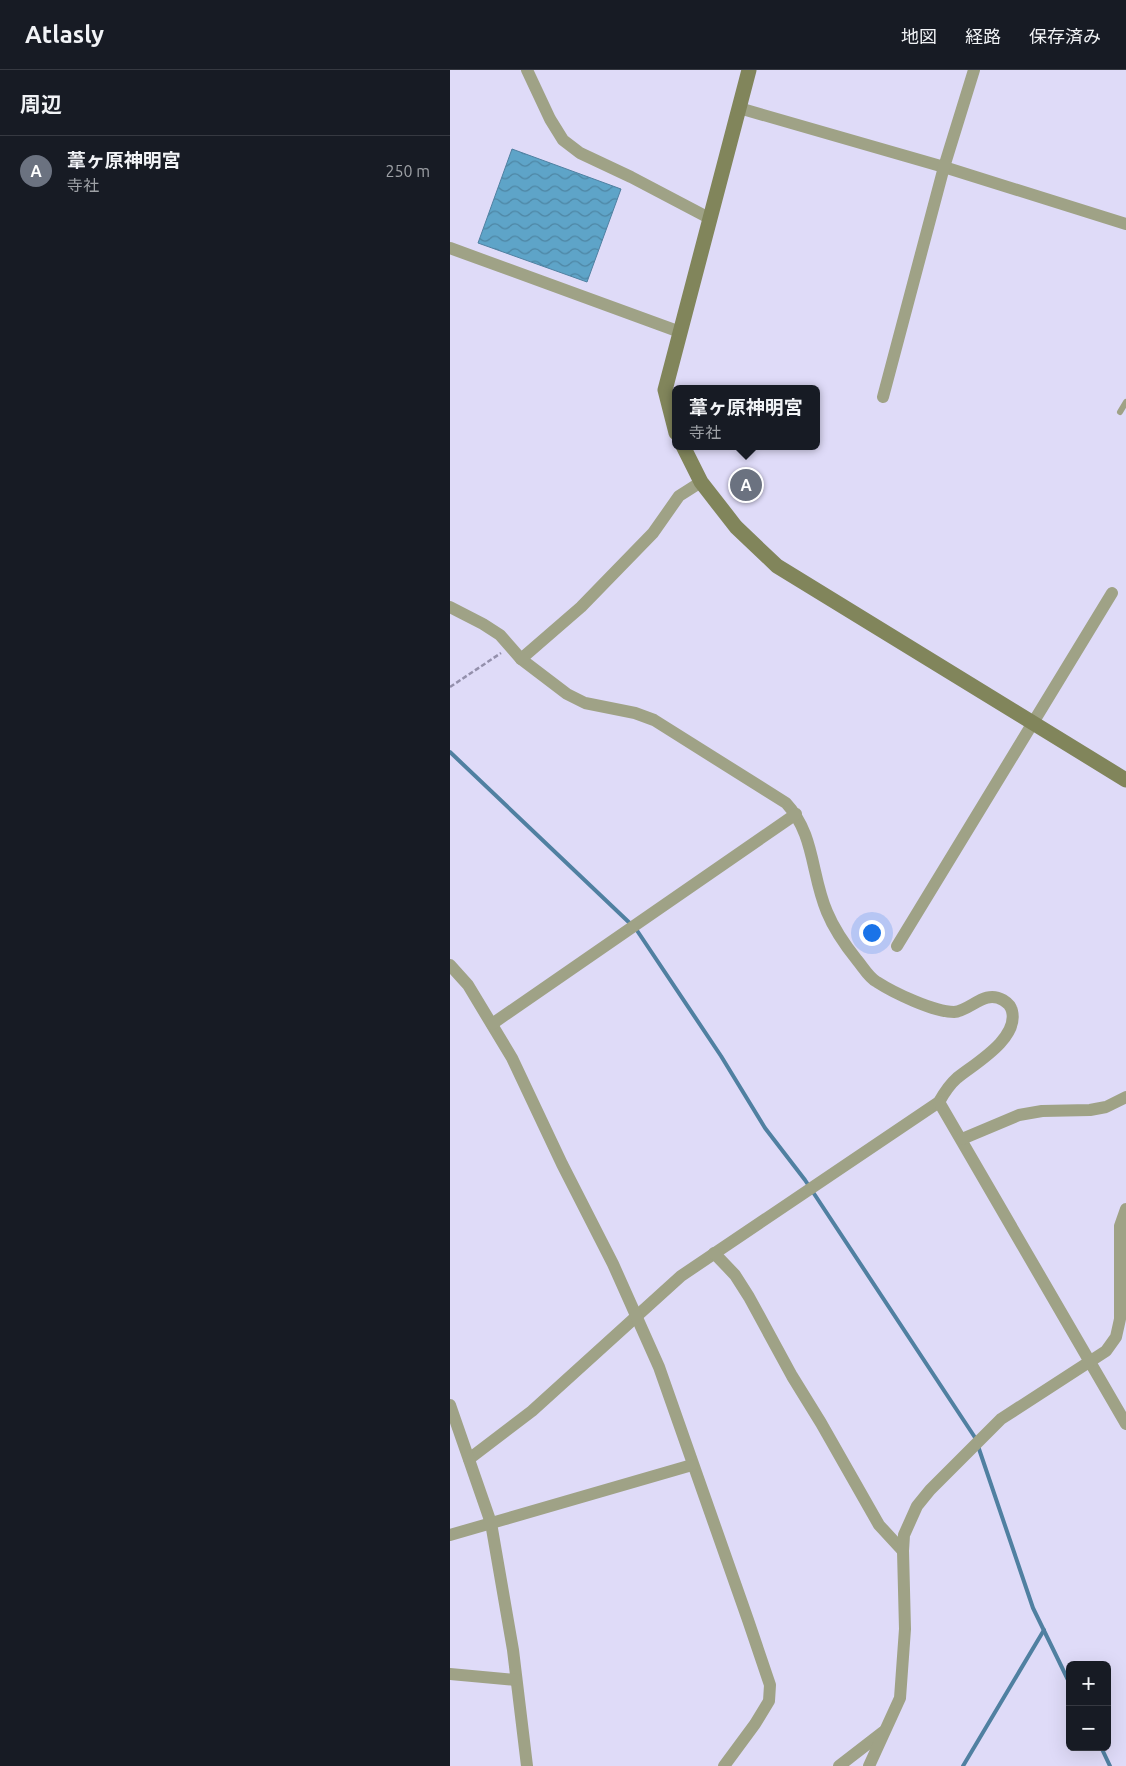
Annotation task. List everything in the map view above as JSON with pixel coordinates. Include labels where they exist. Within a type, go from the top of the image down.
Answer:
[{"type":"street","points":[[528,70],[550,119],[563,140],[580,153],[709,218]]},
{"type":"street","points":[[672,417],[665,390],[749,70]]},
{"type":"street","points":[[883,397],[944,167],[974,70]]},
{"type":"street","points":[[739,108],[944,167],[1126,224]]},
{"type":"street","points":[[450,248],[680,332]]},
{"type":"street","points":[[685,450],[701,482],[736,527],[777,566],[1126,780]]},
{"type":"street","points":[[521,659],[581,607],[653,533],[679,496],[701,482]]},
{"type":"street","points":[[897,946],[1112,593]]},
{"type":"street","points":[[450,607],[492,629],[500,635],[521,659],[567,694],[585,703],[634,713],[654,720],[786,803],[796,814],[805,830],[826,911],[844,945],[875,982],[927,1006],[955,1012],[987,998],[998,997],[1008,1003],[1012,1011],[1013,1020],[1011,1028],[1000,1043],[957,1078],[945,1091],[939,1102],[681,1276],[532,1411],[469,1459]]},
{"type":"street","points":[[492,1024],[796,814]]},
{"type":"street","points":[[450,964],[468,985],[512,1058],[562,1164],[613,1264],[659,1367],[770,1685],[768,1701],[756,1724],[724,1766]]},
{"type":"street","points":[[962,1139],[1019,1115],[1042,1111],[1090,1110],[1106,1107],[1126,1097]]},
{"type":"street","points":[[939,1102],[1126,1424]]},
{"type":"street","points":[[868,1766],[900,1698],[905,1629],[904,1535],[916,1506],[1001,1419],[1021,1404],[1106,1351],[1116,1337],[1123,1299],[1120,1226],[1126,1209]]},
{"type":"street","points":[[714,1253],[735,1275],[749,1297],[792,1376],[879,1525],[903,1551]]},
{"type":"street","points":[[450,1405],[491,1523],[513,1650],[527,1766]]},
{"type":"street","points":[[450,1535],[692,1465]]},
{"type":"street","points":[[450,1674],[516,1680]]},
{"type":"street","points":[[839,1766],[885,1730]]},
{"type":"lane","points":[[1120,412],[1126,402]]},
{"type":"path","points":[[450,686],[510,647]]},
{"type":"water","points":[[512,149],[621,189],[587,282],[478,243]]},
{"type":"building","points":[[745,473],[758,481],[747,498],[734,490]]},
{"type":"waterway","points":[[450,752],[636,929],[721,1056],[765,1128],[805,1180],[976,1439]]},
{"type":"waterway","points":[[978,1446],[1033,1608],[1066,1676]]},
{"type":"waterway","points":[[963,1766],[1044,1630]]},
{"type":"waterway","points":[[1103,1751],[1110,1766]]},
{"type":"place","name":"葦ヶ原神明宮","points":[[746,485]]}]
